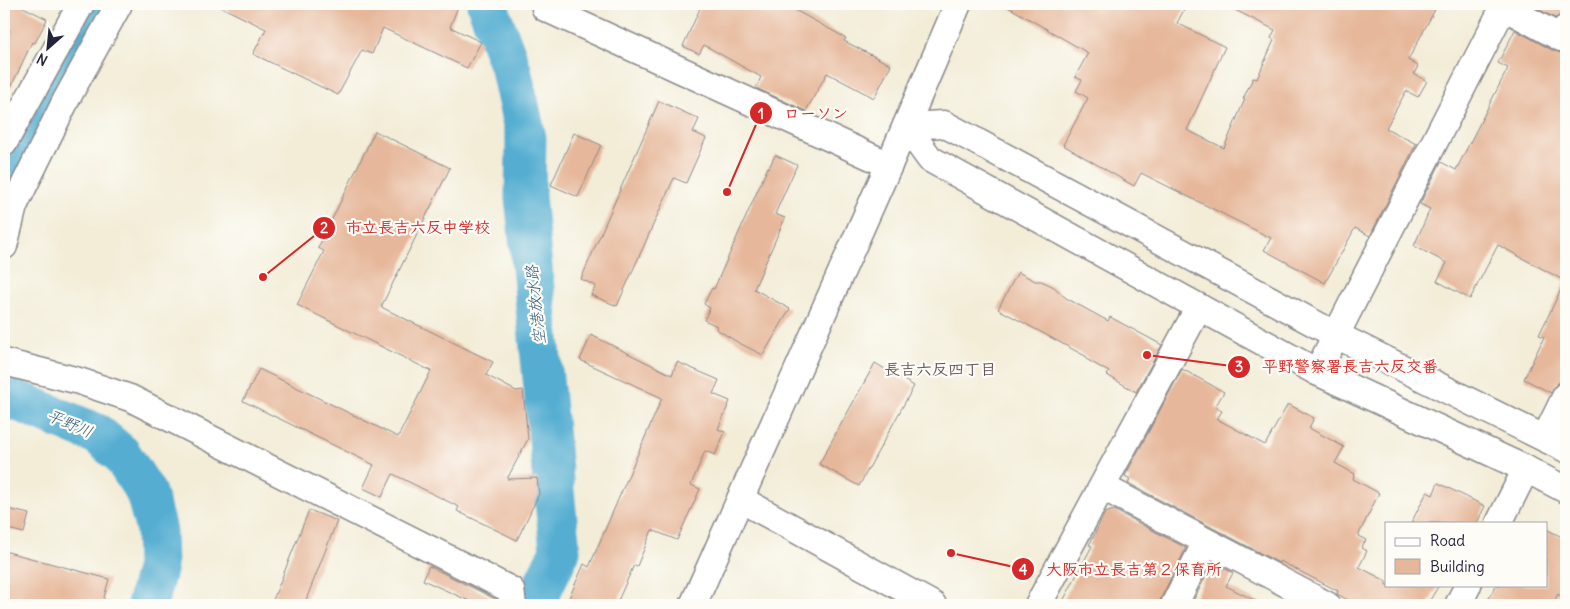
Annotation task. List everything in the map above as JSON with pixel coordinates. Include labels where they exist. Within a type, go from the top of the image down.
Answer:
[{"type":"street","points":[[4,143],[80,4]]},
{"type":"street","points":[[4,246],[14,206],[66,100],[119,4]]},
{"type":"street","points":[[693,605],[889,165],[958,4]]},
{"type":"street","points":[[1317,372],[1505,5],[1561,38],[1566,28]]},
{"type":"street","points":[[545,8],[889,165]]},
{"type":"street","points":[[906,126],[944,124],[1336,335],[1556,443],[1566,395]]},
{"type":"street","points":[[906,126],[930,159],[1317,372],[1526,468],[1566,490]]},
{"type":"street","points":[[1038,605],[1199,307]]},
{"type":"street","points":[[4,362],[79,381],[130,398],[511,590],[513,605]]},
{"type":"street","points":[[1499,522],[1526,468]]},
{"type":"street","points":[[1103,487],[1326,605]]},
{"type":"street","points":[[740,499],[932,605]]},
{"type":"street","points":[[1174,605],[1206,542]]},
{"type":"street","points":[[1458,605],[1468,586]]},
{"type":"building","points":[[4,4],[17,4],[47,19],[35,43],[32,42],[4,102],[4,44],[10,30],[4,27]]},
{"type":"building","points":[[215,4],[459,4],[450,27],[481,42],[467,68],[383,28],[372,54],[362,50],[338,95],[253,54],[266,29]]},
{"type":"building","points":[[702,4],[784,4],[846,38],[844,41],[891,65],[874,98],[827,73],[806,111],[756,88],[761,77],[704,45],[699,54],[683,46]]},
{"type":"building","points":[[1003,4],[1187,4],[1177,23],[1225,47],[1187,130],[1224,148],[1245,99],[1243,99],[1253,78],[1257,79],[1274,40],[1271,38],[1275,30],[1223,4],[1438,4],[1408,60],[1418,66],[1414,74],[1427,81],[1418,97],[1406,91],[1386,128],[1416,144],[1370,236],[1355,228],[1325,283],[1264,250],[1271,238],[1141,173],[1134,186],[1063,145],[1088,98],[1076,91],[1082,80],[1075,77],[1088,53]]},
{"type":"building","points":[[1529,4],[1566,4],[1566,10],[1555,18]]},
{"type":"building","points":[[1515,30],[1554,51],[1566,52],[1566,373],[1563,381],[1557,383],[1551,393],[1524,379],[1544,337],[1539,335],[1565,281],[1498,245],[1470,299],[1437,281],[1447,263],[1414,246],[1430,209],[1420,204],[1441,162],[1456,170],[1508,68],[1498,63]]},
{"type":"building","points":[[659,101],[699,119],[693,132],[706,138],[686,183],[674,178],[617,306],[591,295],[596,286],[581,279]]},
{"type":"building","points":[[375,131],[450,168],[381,307],[493,362],[486,375],[516,391],[523,390],[528,439],[507,479],[537,478],[539,494],[517,540],[457,511],[459,507],[393,474],[382,497],[363,488],[374,465],[243,401],[259,369],[398,437],[431,371],[297,305],[324,251],[318,248]]},
{"type":"building","points":[[574,133],[601,145],[578,197],[551,185]]},
{"type":"building","points":[[775,155],[797,165],[775,214],[785,218],[754,289],[790,309],[763,355],[739,343],[716,329],[717,326],[704,320],[710,308],[704,304],[712,288],[714,289]]},
{"type":"building","points":[[1018,272],[1035,281],[1041,281],[1054,287],[1066,298],[1108,321],[1110,317],[1162,345],[1136,392],[1107,375],[1109,372],[1086,359],[1087,357],[998,309]]},
{"type":"building","points":[[591,335],[672,375],[677,362],[719,380],[713,394],[730,401],[718,429],[725,432],[715,455],[705,451],[691,485],[700,489],[677,540],[652,530],[637,566],[634,565],[616,605],[566,605],[584,564],[589,567],[662,398],[580,360]]},
{"type":"building","points":[[875,363],[914,386],[859,486],[819,464]]},
{"type":"building","points":[[1182,369],[1224,392],[1215,407],[1222,411],[1217,419],[1265,445],[1288,404],[1314,418],[1309,428],[1344,447],[1335,463],[1355,474],[1353,479],[1379,493],[1358,536],[1366,540],[1361,548],[1367,551],[1359,567],[1385,580],[1385,586],[1438,586],[1427,605],[1357,605],[1337,594],[1338,591],[1280,561],[1279,563],[1128,483],[1130,479],[1125,476]]},
{"type":"building","points":[[1438,483],[1485,506],[1477,522],[1412,522],[1427,492],[1433,495]]},
{"type":"building","points":[[4,508],[29,514],[24,533],[4,528]]},
{"type":"building","points":[[309,510],[337,521],[304,605],[271,605]]},
{"type":"building","points":[[1114,510],[1186,548],[1159,605],[1061,605],[1092,546],[1089,545],[1105,513]]},
{"type":"building","points":[[1548,530],[1566,539],[1566,599],[1558,594],[1552,605],[1485,605],[1495,586],[1548,586]]},
{"type":"building","points":[[4,551],[109,579],[102,605],[4,605]]},
{"type":"building","points":[[1213,562],[1233,573],[1226,586],[1264,605],[1191,605]]},
{"type":"building","points":[[429,566],[497,600],[498,605],[478,605],[423,580]]},
{"type":"waterway","name":"平野川","points":[[4,192],[17,160],[102,4]]},
{"type":"waterway","name":"空港放水路","points":[[487,4],[511,70],[526,138],[525,196],[560,551],[534,605]]},
{"type":"waterway","name":"平野川","points":[[4,395],[97,434],[121,454],[146,493],[156,530],[157,566],[147,605]]},
{"type":"place","name":"ローソン","points":[[727,192]]},
{"type":"place","name":"市立長吉六反中学校","points":[[263,277]]},
{"type":"place","name":"平野警察署長吉六反交番","points":[[1147,355]]},
{"type":"place","name":"大阪市立長吉第２保育所","points":[[951,553]]},
{"type":"district","name":"長吉六反四丁目","points":[[940,369]]}]
